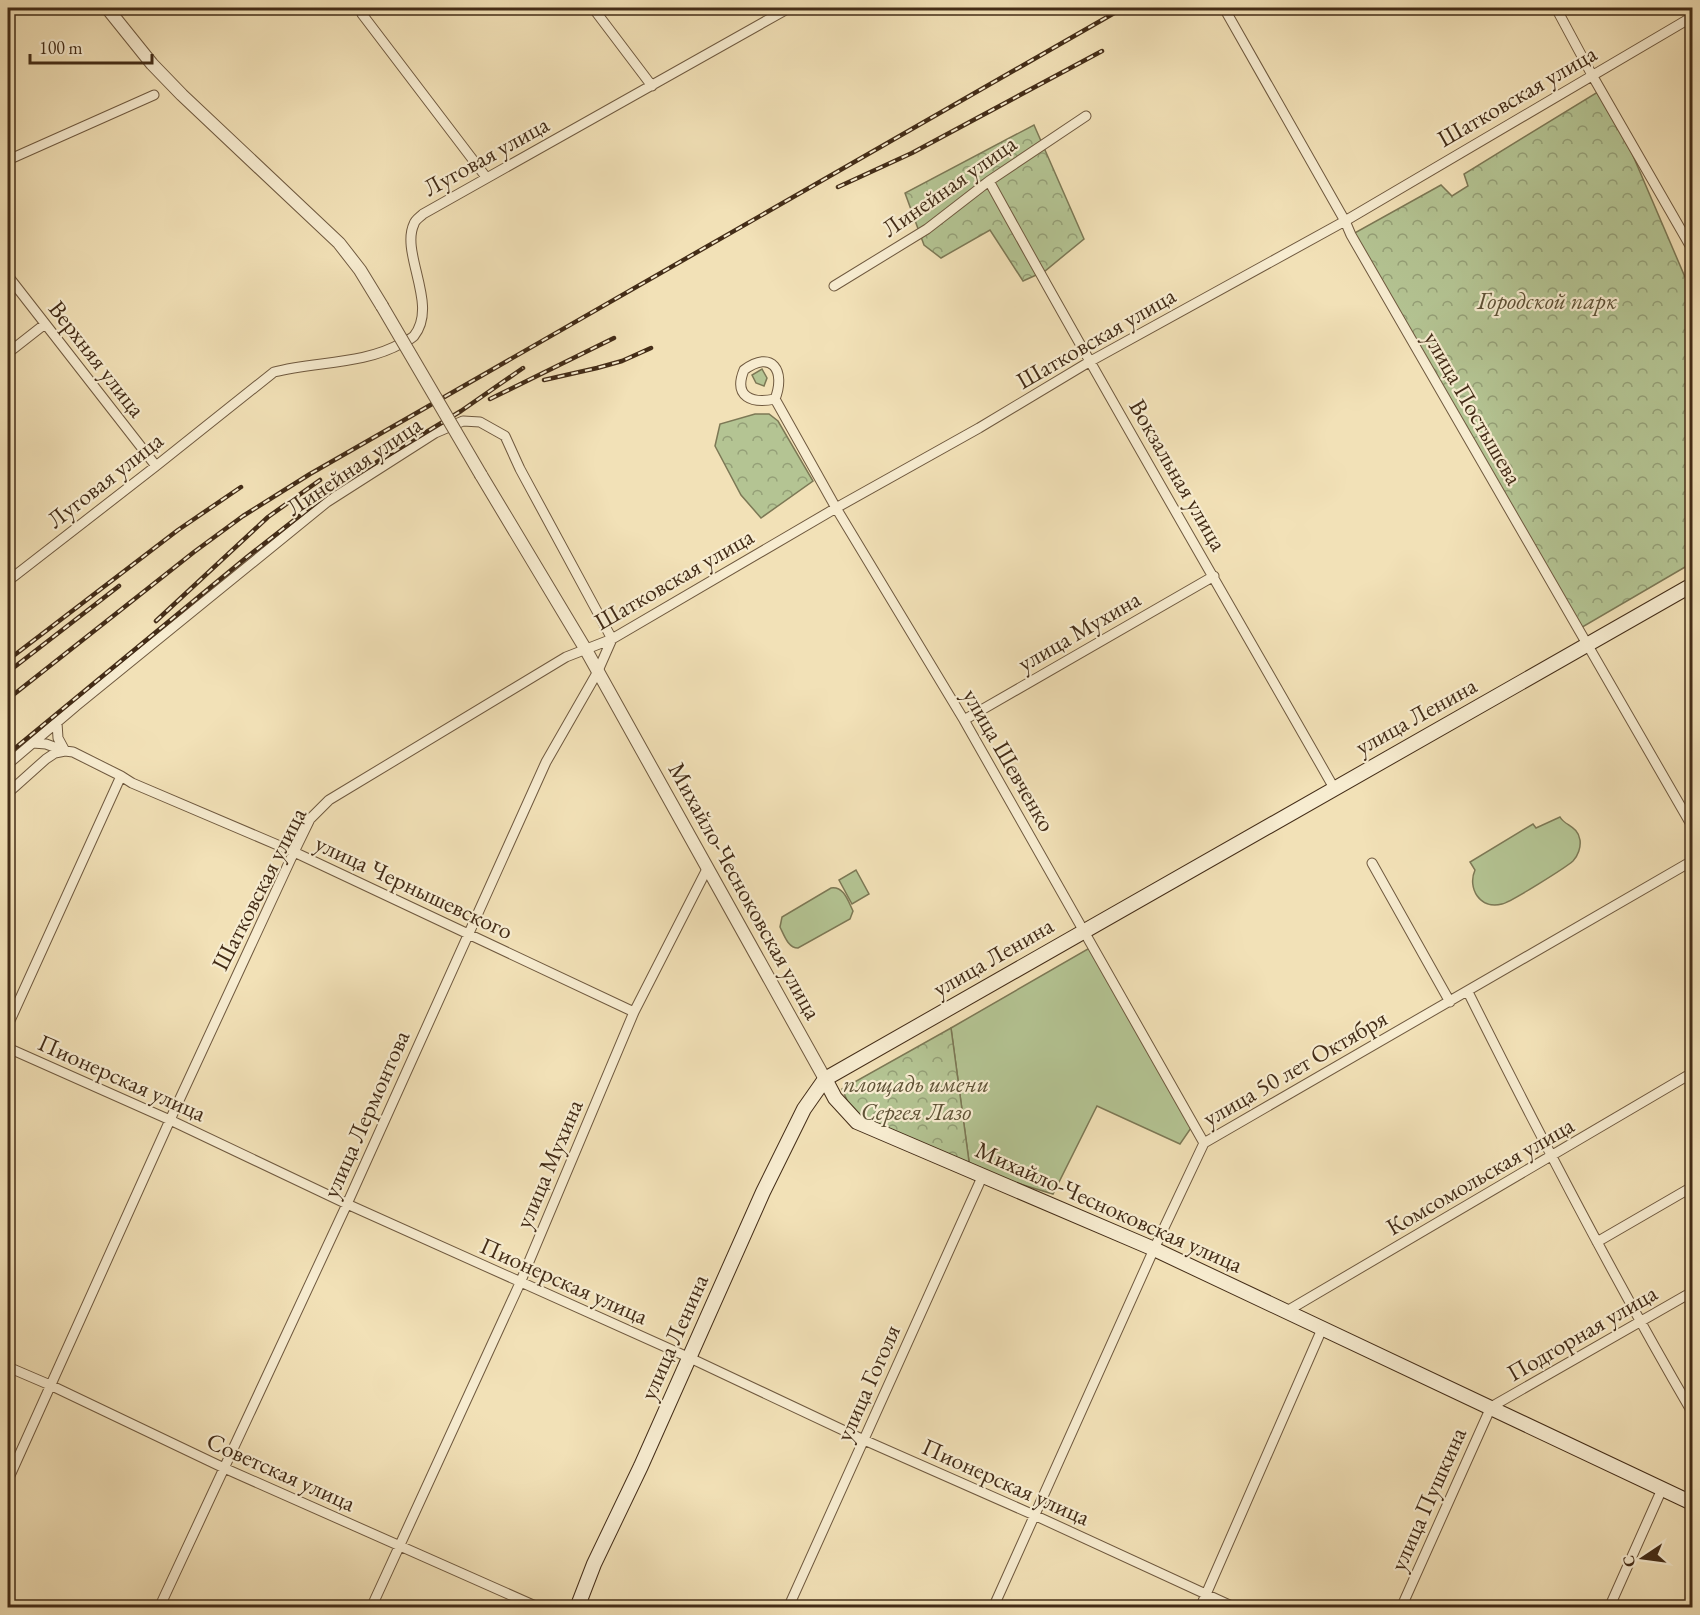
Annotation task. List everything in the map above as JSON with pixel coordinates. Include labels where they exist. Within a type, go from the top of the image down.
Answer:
[{"type":"main road","name":"улица Ленина","points":[[577,1608],[594,1564],[690,1358],[763,1192],[804,1109],[825,1079],[1692,585]]},
{"type":"main road","name":"Михайло-Чесноковская улица","points":[[825,1079],[835,1098],[856,1122],[1154,1249],[1662,1489],[1691,1500]]},
{"type":"street","name":"Михайло-Чесноковская улица","points":[[108,8],[152,64],[339,243],[360,270],[586,650],[825,1079]]},
{"type":"street","points":[[361,8],[362,14],[486,177]]},
{"type":"street","points":[[593,8],[652,86]]},
{"type":"street","name":"Луговая улица","points":[[8,581],[274,372],[388,351],[414,336],[423,309],[410,241],[414,224],[423,214],[789,8]]},
{"type":"street","name":"улица Постышева","points":[[1224,8],[1345,221],[1356,245],[1692,826]]},
{"type":"street","points":[[1557,8],[1592,75],[1692,249]]},
{"type":"street","name":"Шатковская улица","points":[[8,1480],[294,852],[310,819],[329,800],[566,657],[612,639],[836,508],[979,428],[1089,362],[1345,221],[1692,17]]},
{"type":"street","points":[[8,160],[154,95]]},
{"type":"street","name":"Линейная улица","points":[[834,286],[927,229],[989,181],[1086,116]]},
{"type":"street","name":"Вокзальная улица","points":[[989,181],[1089,362],[1334,788]]},
{"type":"street","name":"Верхняя улица","points":[[8,276],[156,466]]},
{"type":"street","points":[[8,352],[45,324]]},
{"type":"street","points":[[760,361],[769,361],[775,366],[779,376],[779,389],[775,399],[757,402],[749,399],[742,390],[741,377],[744,370],[760,361]]},
{"type":"street","name":"улица Шевченко","points":[[775,399],[836,508],[964,720],[1204,1143]]},
{"type":"street","name":"Линейная улица","points":[[8,764],[327,502],[435,433],[463,422],[480,422],[505,436],[520,469],[612,639]]},
{"type":"street","name":"улица Мухина","points":[[964,720],[1214,576]]},
{"type":"street","name":"улица Лермонтова","points":[[159,1608],[347,1204],[546,762],[597,672],[612,639]]},
{"type":"street","points":[[8,793],[46,759],[55,753],[65,751],[58,738],[57,723]]},
{"type":"street","name":"улица Чернышевского","points":[[33,743],[46,744],[73,752],[132,783],[294,852],[634,1012]]},
{"type":"street","points":[[8,1025],[121,776]]},
{"type":"street","name":"улица 50 лет Октября","points":[[993,1608],[1204,1143],[1692,861]]},
{"type":"street","points":[[1372,863],[1450,1002]]},
{"type":"street","name":"улица Мухина","points":[[371,1608],[520,1282],[634,1012],[707,869]]},
{"type":"street","points":[[1468,992],[1551,1157],[1640,1322],[1692,1411]]},
{"type":"street","name":"Пионерская улица","points":[[8,1048],[1236,1608]]},
{"type":"street","name":"Комсомольская улица","points":[[1287,1311],[1692,1073]]},
{"type":"street","name":"улица Гоголя","points":[[788,1608],[983,1175]]},
{"type":"street","points":[[1597,1242],[1692,1187]]},
{"type":"street","name":"Подгорная улица","points":[[1491,1407],[1692,1292]]},
{"type":"street","points":[[1200,1608],[1322,1329]]},
{"type":"street","name":"Советская улица","points":[[8,1367],[224,1468],[540,1608]]},
{"type":"street","name":"улица Пушкина","points":[[1401,1608],[1491,1407]]},
{"type":"street","points":[[1609,1608],[1662,1489]]},
{"type":"green space","name":"Городской парк","points":[[1601,90],[1619,123],[1685,277],[1692,285],[1692,563],[1579,629],[1351,235],[1441,185],[1452,196],[1468,186],[1464,174]]},
{"type":"green space","points":[[1034,125],[1084,239],[1045,271],[1023,281],[990,230],[941,258],[924,245],[905,193]]},
{"type":"green space","points":[[762,369],[767,378],[764,386],[756,383],[752,375]]},
{"type":"green space","points":[[755,414],[769,414],[778,421],[813,481],[761,518],[741,495],[715,446],[720,424]]},
{"type":"green space","points":[[1560,817],[1579,835],[1580,848],[1573,861],[1507,902],[1494,905],[1482,901],[1474,890],[1475,870],[1470,862],[1533,824],[1536,828]]},
{"type":"green space","points":[[856,870],[869,894],[852,904],[839,880]]},
{"type":"green space","points":[[831,888],[839,889],[845,895],[853,911],[850,919],[798,948],[792,946],[780,927],[782,917]]},
{"type":"green space","points":[[1093,946],[1191,1128],[1180,1144],[1097,1106],[1053,1194],[970,1169],[951,1028]]},
{"type":"green space","name":"площадь имени Сергея Лазо","points":[[951,1028],[970,1169],[857,1122],[842,1089]]},
{"type":"railway","points":[[8,699],[194,552],[243,516],[310,474],[1123,8]]},
{"type":"railway","points":[[838,187],[912,153],[1102,51]]},
{"type":"railway","points":[[490,399],[614,338]]},
{"type":"railway","points":[[544,380],[622,361],[651,348]]},
{"type":"railway","points":[[8,754],[247,557],[339,485],[461,411],[523,368]]},
{"type":"railway","points":[[156,621],[268,517],[320,480]]},
{"type":"railway","points":[[8,660],[178,530],[241,487]]},
{"type":"railway","points":[[8,672],[119,586]]}]
